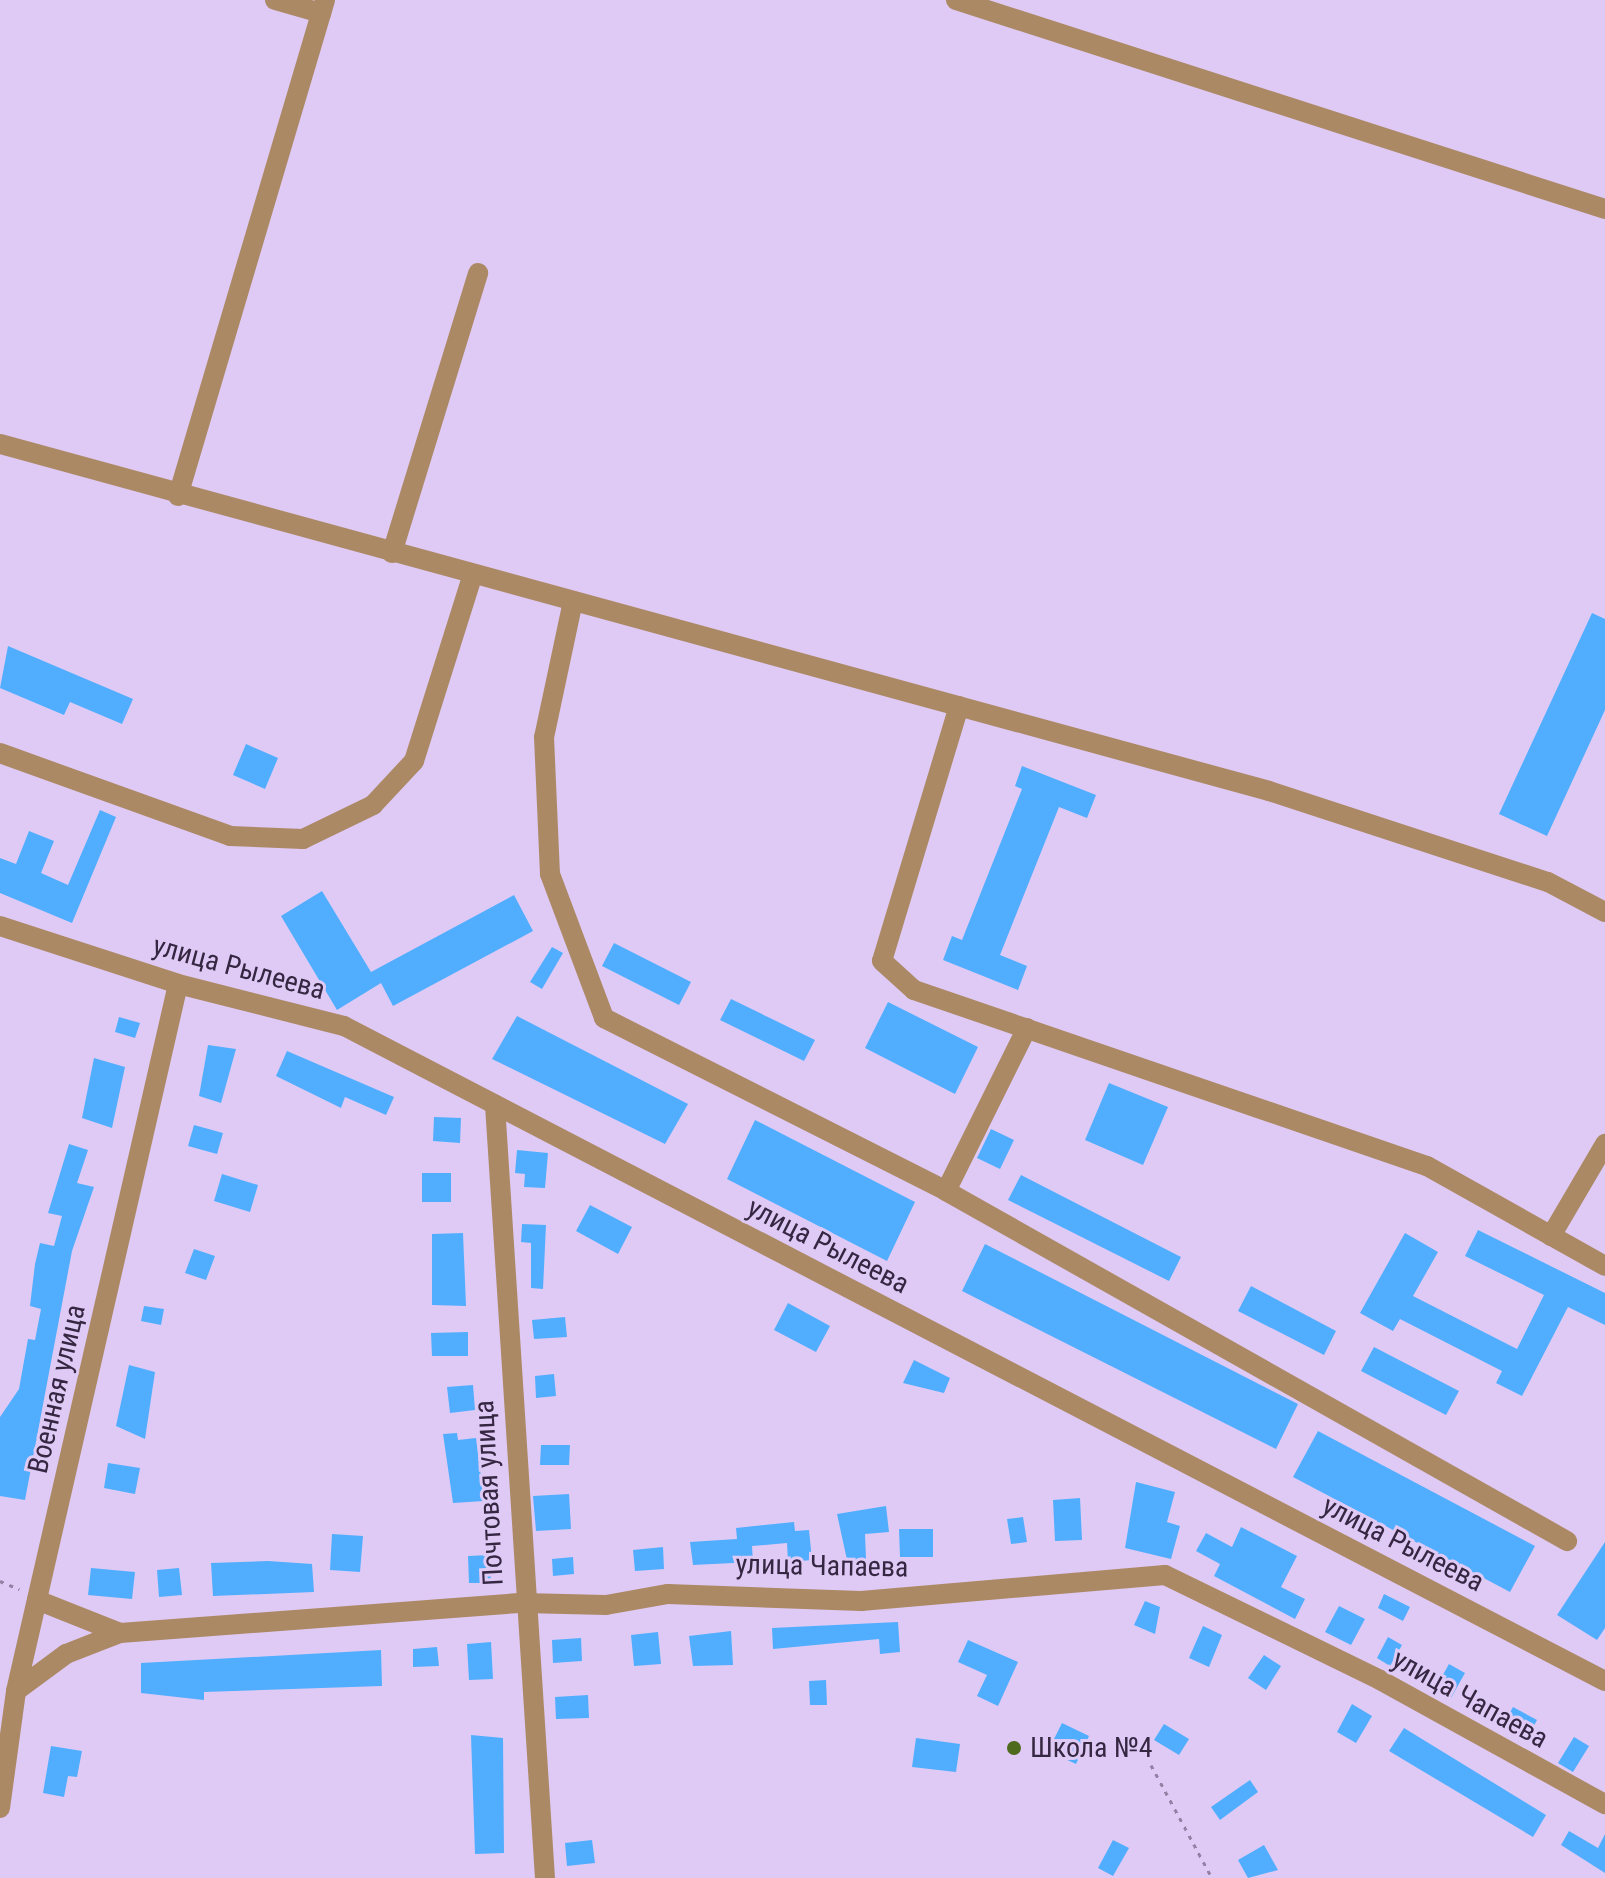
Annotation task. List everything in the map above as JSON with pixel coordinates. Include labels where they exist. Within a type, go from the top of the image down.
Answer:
[{"type":"street","points":[[178,496],[323,7],[275,0]]},
{"type":"street","points":[[956,0],[1605,209]]},
{"type":"street","points":[[392,553],[478,273]]},
{"type":"street","points":[[0,444],[178,496],[1269,791],[1548,882],[1605,912]]},
{"type":"street","points":[[0,753],[230,836],[303,839],[373,805],[414,761],[473,574]]},
{"type":"street","points":[[573,601],[544,737],[550,874],[604,1018],[946,1191],[1567,1541]]},
{"type":"street","points":[[959,706],[882,961],[914,990],[1427,1166],[1605,1266]]},
{"type":"street","name":"улица Рылеева","points":[[0,926],[178,984],[344,1026],[1605,1681]]},
{"type":"street","name":"Военная улица","points":[[0,1808],[16,1691],[178,984]]},
{"type":"street","points":[[946,1191],[1027,1028]]},
{"type":"street","name":"Почтовая улица","points":[[495,1105],[523,1603],[545,1878]]},
{"type":"street","points":[[1551,1236],[1605,1144]]},
{"type":"street","name":"улица Чапаева","points":[[37,1600],[120,1633],[523,1603],[606,1605],[722,1592],[861,1601],[1165,1575],[1380,1680],[1605,1804]]},
{"type":"street","points":[[16,1691],[66,1654],[120,1633]]},
{"type":"path","points":[[1151,1765],[1212,1878]]},
{"type":"building","points":[[1592,613],[1605,619],[1605,710],[1547,836],[1499,814]]},
{"type":"building","points":[[8,646],[133,699],[122,724],[70,702],[64,715],[0,688]]},
{"type":"building","points":[[246,744],[278,758],[265,789],[233,775]]},
{"type":"building","points":[[1022,766],[1096,795],[1087,818],[1059,807],[1000,955],[1027,966],[1018,990],[943,960],[952,936],[962,940],[1022,789],[1015,786]]},
{"type":"building","points":[[100,810],[116,817],[72,923],[0,893],[0,858],[16,864],[29,831],[54,841],[41,873],[68,885]]},
{"type":"building","points":[[322,891],[371,972],[514,895],[533,931],[393,1006],[381,983],[337,1010],[281,916]]},
{"type":"building","points":[[614,943],[691,982],[679,1005],[602,966]]},
{"type":"building","points":[[552,947],[563,953],[542,989],[530,982]]},
{"type":"building","points":[[731,999],[815,1040],[804,1061],[720,1020]]},
{"type":"building","points":[[888,1002],[978,1047],[955,1094],[865,1048]]},
{"type":"building","points":[[517,1016],[688,1104],[665,1144],[492,1059]]},
{"type":"building","points":[[119,1017],[140,1023],[135,1038],[115,1032]]},
{"type":"building","points":[[208,1045],[236,1049],[221,1103],[199,1096]]},
{"type":"building","points":[[287,1051],[394,1097],[386,1115],[345,1097],[341,1108],[276,1076]]},
{"type":"building","points":[[94,1058],[125,1067],[112,1128],[82,1118]]},
{"type":"building","points":[[1109,1083],[1168,1107],[1143,1165],[1085,1140]]},
{"type":"building","points":[[434,1117],[461,1118],[460,1143],[433,1141]]},
{"type":"building","points":[[755,1120],[915,1202],[887,1261],[727,1179]]},
{"type":"building","points":[[194,1125],[223,1133],[217,1154],[188,1146]]},
{"type":"building","points":[[991,1129],[1014,1140],[1000,1169],[977,1158]]},
{"type":"building","points":[[69,1144],[88,1150],[77,1183],[94,1187],[72,1251],[25,1500],[0,1496],[0,1417],[19,1389],[28,1339],[35,1340],[41,1309],[30,1306],[35,1264],[40,1243],[54,1246],[62,1216],[48,1213]]},
{"type":"building","points":[[517,1150],[548,1153],[545,1188],[524,1187],[525,1174],[515,1173]]},
{"type":"building","points":[[422,1173],[451,1173],[451,1202],[422,1202]]},
{"type":"building","points":[[222,1174],[258,1185],[250,1212],[214,1201]]},
{"type":"building","points":[[1021,1175],[1181,1257],[1169,1281],[1008,1200]]},
{"type":"building","points":[[590,1205],[632,1227],[618,1254],[576,1231]]},
{"type":"building","points":[[522,1224],[546,1225],[543,1289],[531,1288],[531,1243],[521,1242]]},
{"type":"building","points":[[1478,1230],[1605,1293],[1605,1325],[1568,1307],[1522,1396],[1496,1383],[1502,1371],[1400,1319],[1393,1331],[1360,1313],[1405,1233],[1438,1252],[1413,1296],[1517,1349],[1544,1295],[1465,1256]]},
{"type":"building","points":[[463,1233],[466,1306],[432,1305],[432,1234]]},
{"type":"building","points":[[985,1244],[1298,1404],[1276,1449],[962,1291]]},
{"type":"building","points":[[194,1249],[215,1256],[206,1280],[185,1273]]},
{"type":"building","points":[[1251,1286],[1336,1331],[1324,1355],[1238,1311]]},
{"type":"building","points":[[788,1303],[830,1326],[816,1352],[774,1330]]},
{"type":"building","points":[[144,1306],[164,1309],[161,1325],[141,1321]]},
{"type":"building","points":[[565,1317],[567,1337],[534,1339],[532,1320]]},
{"type":"building","points":[[468,1332],[468,1356],[432,1356],[431,1333]]},
{"type":"building","points":[[1374,1347],[1459,1391],[1446,1415],[1361,1371]]},
{"type":"building","points":[[914,1360],[950,1378],[944,1393],[903,1383]]},
{"type":"building","points":[[129,1365],[155,1372],[145,1439],[116,1426]]},
{"type":"building","points":[[554,1374],[556,1396],[536,1398],[535,1376]]},
{"type":"building","points":[[473,1385],[475,1410],[450,1413],[447,1387]]},
{"type":"building","points":[[1318,1431],[1535,1546],[1510,1592],[1293,1477]]},
{"type":"building","points":[[457,1433],[458,1440],[476,1438],[484,1501],[453,1503],[443,1434]]},
{"type":"building","points":[[541,1445],[570,1445],[569,1465],[540,1465]]},
{"type":"building","points":[[108,1463],[140,1468],[135,1494],[104,1488]]},
{"type":"building","points":[[1136,1482],[1175,1492],[1167,1522],[1180,1526],[1171,1559],[1125,1548]]},
{"type":"building","points":[[569,1494],[571,1529],[536,1531],[533,1496]]},
{"type":"building","points":[[1080,1498],[1082,1540],[1055,1541],[1053,1500]]},
{"type":"building","points":[[886,1506],[889,1532],[865,1534],[866,1559],[847,1560],[837,1514]]},
{"type":"building","points":[[1023,1517],[1027,1542],[1011,1544],[1007,1519]]},
{"type":"building","points":[[794,1522],[795,1531],[809,1530],[812,1560],[788,1562],[787,1543],[752,1546],[753,1562],[693,1565],[690,1542],[737,1539],[736,1528]]},
{"type":"building","points":[[1241,1527],[1297,1556],[1281,1587],[1305,1599],[1295,1619],[1214,1576],[1220,1564],[1196,1551],[1206,1533],[1232,1547]]},
{"type":"building","points":[[899,1529],[933,1529],[933,1557],[900,1557]]},
{"type":"building","points":[[332,1534],[363,1536],[360,1572],[330,1570]]},
{"type":"building","points":[[1605,1542],[1605,1628],[1597,1640],[1557,1615]]},
{"type":"building","points":[[663,1547],[664,1569],[635,1571],[633,1550]]},
{"type":"building","points":[[490,1555],[491,1583],[469,1583],[468,1556]]},
{"type":"building","points":[[573,1557],[574,1574],[553,1576],[552,1559]]},
{"type":"building","points":[[268,1561],[312,1564],[314,1592],[213,1596],[211,1563]]},
{"type":"building","points":[[91,1568],[135,1572],[132,1599],[88,1595]]},
{"type":"building","points":[[179,1568],[182,1595],[159,1597],[157,1570]]},
{"type":"building","points":[[1384,1594],[1410,1607],[1403,1621],[1378,1608]]},
{"type":"building","points":[[1145,1601],[1160,1607],[1155,1634],[1134,1625]]},
{"type":"building","points":[[1339,1606],[1365,1619],[1351,1645],[1325,1632]]},
{"type":"building","points":[[898,1622],[900,1652],[880,1654],[879,1639],[773,1649],[772,1628]]},
{"type":"building","points":[[1203,1626],[1222,1635],[1209,1667],[1189,1658]]},
{"type":"building","points":[[731,1631],[733,1665],[693,1666],[689,1636]]},
{"type":"building","points":[[658,1632],[661,1664],[634,1666],[631,1635]]},
{"type":"building","points":[[1388,1637],[1402,1645],[1390,1666],[1377,1658]]},
{"type":"building","points":[[581,1638],[582,1661],[553,1663],[552,1640]]},
{"type":"building","points":[[968,1640],[1018,1662],[998,1706],[977,1696],[987,1675],[958,1662]]},
{"type":"building","points":[[491,1642],[493,1679],[469,1680],[467,1644]]},
{"type":"building","points":[[437,1647],[439,1666],[413,1667],[413,1649]]},
{"type":"building","points":[[381,1650],[382,1686],[204,1692],[204,1700],[141,1693],[141,1663]]},
{"type":"building","points":[[1264,1655],[1281,1666],[1266,1690],[1248,1678]]},
{"type":"building","points":[[1449,1664],[1465,1673],[1451,1698],[1435,1689]]},
{"type":"building","points":[[826,1680],[827,1705],[810,1705],[809,1681]]},
{"type":"building","points":[[588,1695],[589,1718],[556,1719],[555,1697]]},
{"type":"building","points":[[1352,1704],[1372,1716],[1356,1743],[1337,1732]]},
{"type":"building","points":[[1513,1707],[1537,1720],[1526,1740],[1502,1727]]},
{"type":"building","points":[[1062,1723],[1089,1736],[1076,1764],[1048,1751]]},
{"type":"building","points":[[1164,1724],[1189,1739],[1179,1755],[1154,1740]]},
{"type":"building","points":[[1404,1728],[1546,1815],[1533,1837],[1389,1751]]},
{"type":"building","points":[[471,1735],[503,1738],[504,1853],[475,1854]]},
{"type":"building","points":[[1574,1737],[1589,1746],[1573,1772],[1558,1763]]},
{"type":"building","points":[[916,1738],[960,1744],[956,1772],[912,1767]]},
{"type":"building","points":[[51,1746],[82,1751],[77,1777],[68,1776],[64,1797],[43,1793]]},
{"type":"building","points":[[1250,1780],[1258,1792],[1220,1820],[1211,1807]]},
{"type":"building","points":[[1569,1831],[1598,1848],[1605,1834],[1605,1873],[1561,1845]]},
{"type":"building","points":[[592,1840],[595,1863],[567,1866],[565,1843]]},
{"type":"building","points":[[1113,1840],[1129,1848],[1113,1876],[1098,1868]]},
{"type":"building","points":[[1264,1845],[1278,1870],[1248,1878],[1238,1860]]},
{"type":"place","name":"Школа №4","points":[[1014,1748]]}]
